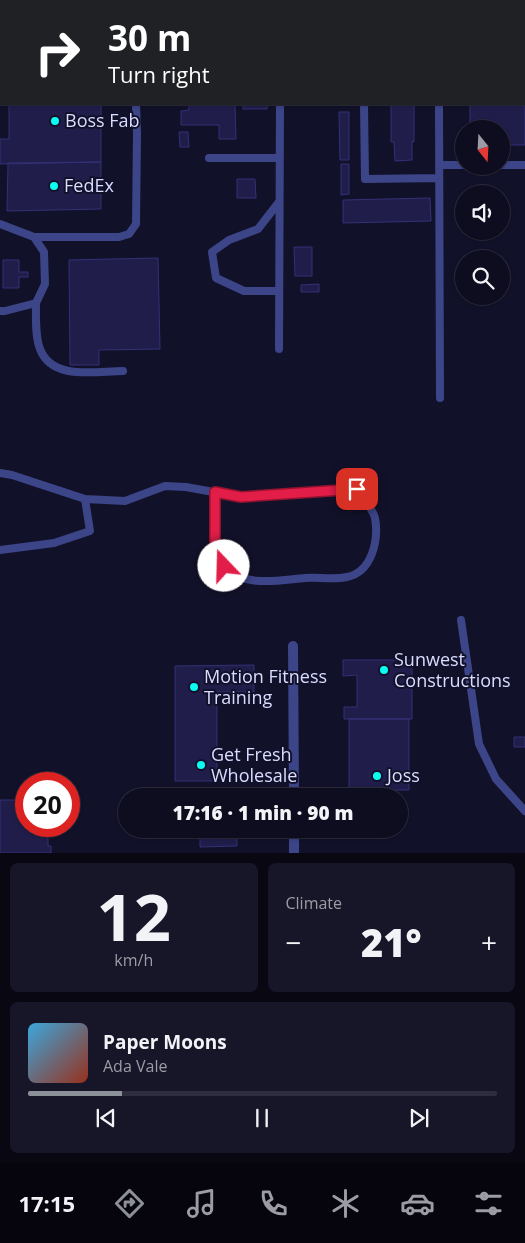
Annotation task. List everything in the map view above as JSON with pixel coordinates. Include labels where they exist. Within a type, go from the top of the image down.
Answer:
[{"type":"street","points":[[293,646],[294,788]]},
{"type":"street","points":[[294,838],[294,853]]},
{"type":"lane","points":[[0,224],[34,236],[120,237],[128,234],[136,224],[136,105]]},
{"type":"lane","points":[[279,349],[280,105]]},
{"type":"lane","points":[[364,105],[365,179],[439,178]]},
{"type":"lane","points":[[439,105],[440,398]]},
{"type":"lane","points":[[209,158],[280,158]]},
{"type":"lane","points":[[439,165],[455,165]]},
{"type":"lane","points":[[510,165],[525,165]]},
{"type":"lane","points":[[279,202],[258,229],[229,240],[212,252],[216,278],[244,291],[279,291]]},
{"type":"lane","points":[[34,236],[44,252],[45,284],[36,303],[36,327],[40,350],[51,366],[67,372],[123,371]]},
{"type":"lane","points":[[0,311],[36,303]]},
{"type":"lane","points":[[0,473],[22,478],[85,499],[125,501],[165,486],[186,487],[215,492],[241,497],[357,489],[375,516],[376,543],[365,568],[348,577],[270,581],[241,578],[224,566],[215,542],[215,492]]},
{"type":"lane","points":[[0,550],[54,543],[90,530],[85,499]]},
{"type":"lane","points":[[461,620],[479,744],[496,779],[525,811]]},
{"type":"building","name":"Boss Fab","points":[[9,105],[101,105],[101,162],[0,164],[0,139],[9,139]]},
{"type":"building","points":[[189,105],[235,105],[236,139],[219,139],[219,125],[181,125],[181,111],[189,110]]},
{"type":"building","points":[[243,105],[267,105],[267,109],[243,109]]},
{"type":"building","points":[[391,105],[414,105],[412,160],[395,161],[394,142],[391,142]]},
{"type":"building","points":[[470,105],[525,105],[525,145],[510,145],[510,120],[470,120]]},
{"type":"building","points":[[339,112],[349,112],[349,160],[340,160]]},
{"type":"building","points":[[179,132],[188,132],[189,147],[180,147]]},
{"type":"building","name":"FedEx","points":[[101,162],[101,209],[7,211],[8,163]]},
{"type":"building","points":[[341,164],[349,164],[349,194],[341,195]]},
{"type":"building","points":[[237,179],[255,179],[256,198],[237,198]]},
{"type":"building","points":[[430,198],[431,221],[343,223],[343,200]]},
{"type":"building","points":[[294,247],[312,247],[312,276],[295,276]]},
{"type":"building","points":[[158,258],[160,349],[99,350],[99,365],[70,365],[69,260]]},
{"type":"building","points":[[3,260],[19,260],[19,272],[28,272],[28,277],[19,277],[19,288],[3,288]]},
{"type":"building","points":[[319,284],[319,292],[301,292],[301,285]]},
{"type":"building","points":[[343,660],[412,660],[412,719],[344,719],[344,707],[357,707],[357,675],[343,676]]},
{"type":"building","points":[[254,665],[254,692],[217,692],[217,781],[175,781],[175,666]]},
{"type":"building","points":[[349,719],[409,719],[409,790],[408,788],[349,788]]},
{"type":"building","points":[[514,737],[525,737],[525,747],[514,747]]},
{"type":"building","points":[[0,800],[15,800],[15,837],[48,837],[48,846],[51,846],[51,853],[0,853]]},
{"type":"building","points":[[200,838],[237,838],[237,846],[200,847]]},
{"type":"place","name":"Boss Fab","points":[[55,121]]},
{"type":"place","name":"FedEx","points":[[54,186]]},
{"type":"place","name":"Sunwest Constructions","points":[[384,670]]},
{"type":"place","name":"Motion Fitness Training","points":[[194,687]]},
{"type":"place","name":"Get Fresh Wholesale","points":[[201,765]]},
{"type":"place","name":"Joss","points":[[377,776]]},
{"type":"route","points":[[224,566],[215,542],[215,492],[241,497],[357,489]]}]
